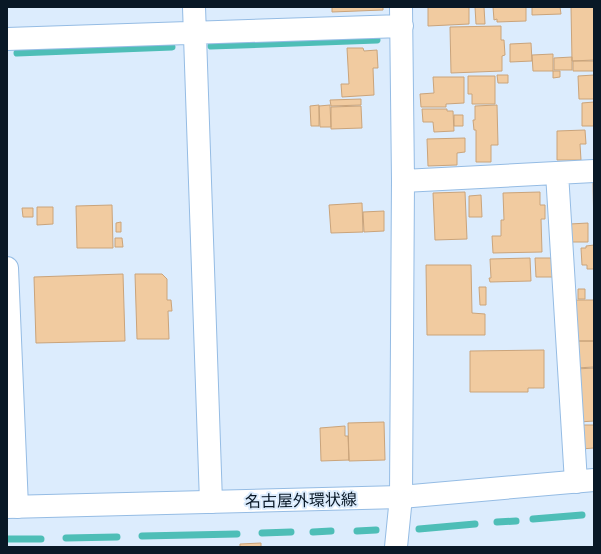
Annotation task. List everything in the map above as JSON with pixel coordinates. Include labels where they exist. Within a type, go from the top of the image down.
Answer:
[{"type":"street","points":[[194,7],[211,502]]},
{"type":"street","points":[[7,39],[195,32],[401,16],[403,181],[401,497],[396,547]]},
{"type":"street","points":[[403,181],[594,171]]},
{"type":"street","points":[[557,173],[585,481]]},
{"type":"street","points":[[7,268],[12,507]]},
{"type":"street","name":"名古屋外環状線","points":[[12,507],[401,497],[585,481]]},
{"type":"building","points":[[332,7],[383,7],[383,10],[332,12]]},
{"type":"building","points":[[428,7],[469,7],[469,24],[428,26]]},
{"type":"building","points":[[475,7],[484,7],[485,24],[476,24]]},
{"type":"building","points":[[493,7],[526,7],[526,21],[497,22],[497,19],[494,20]]},
{"type":"building","points":[[532,7],[560,7],[561,14],[532,15]]},
{"type":"building","points":[[571,7],[594,7],[594,60],[572,61]]},
{"type":"building","points":[[501,26],[501,40],[504,40],[505,55],[502,56],[502,71],[451,73],[450,27]]},
{"type":"building","points":[[531,43],[532,61],[510,62],[510,44]]},
{"type":"building","points":[[347,48],[363,48],[364,51],[377,50],[378,68],[373,68],[374,95],[342,97],[341,84],[349,84]]},
{"type":"building","points":[[553,54],[553,71],[533,71],[532,55]]},
{"type":"building","points":[[572,57],[572,70],[554,70],[554,58]]},
{"type":"building","points":[[573,61],[594,61],[594,71],[573,71]]},
{"type":"building","points":[[553,71],[560,71],[560,77],[553,78]]},
{"type":"building","points":[[497,75],[508,75],[508,83],[498,83]]},
{"type":"building","points":[[594,75],[594,99],[579,99],[578,76]]},
{"type":"building","points":[[468,76],[495,76],[495,104],[472,104],[472,94],[468,94]]},
{"type":"building","points":[[433,77],[464,77],[464,103],[446,104],[446,107],[421,107],[420,94],[434,93]]},
{"type":"building","points":[[361,99],[361,105],[331,106],[330,100]]},
{"type":"building","points":[[594,102],[594,126],[582,126],[582,103]]},
{"type":"building","points":[[319,105],[319,126],[311,126],[310,106]]},
{"type":"building","points":[[330,105],[331,127],[320,127],[319,106]]},
{"type":"building","points":[[497,105],[498,145],[491,145],[491,162],[476,162],[476,130],[474,130],[473,120],[475,120],[475,106]]},
{"type":"building","points":[[361,106],[362,128],[331,129],[331,107]]},
{"type":"building","points":[[422,109],[447,109],[447,111],[453,111],[454,131],[434,132],[433,122],[423,122]]},
{"type":"building","points":[[454,115],[463,115],[463,126],[454,126]]},
{"type":"building","points":[[585,130],[586,144],[580,144],[581,160],[557,160],[557,131]]},
{"type":"building","points":[[465,138],[465,152],[457,153],[457,165],[428,166],[427,139]]},
{"type":"building","points":[[594,181],[594,232],[593,182]]},
{"type":"building","points":[[465,192],[467,239],[435,240],[433,193]]},
{"type":"building","points":[[540,192],[540,205],[545,205],[545,219],[541,219],[542,252],[493,253],[492,236],[501,236],[501,220],[504,220],[503,193]]},
{"type":"building","points":[[481,195],[482,217],[469,217],[469,196]]},
{"type":"building","points":[[362,203],[363,232],[331,233],[329,205]]},
{"type":"building","points":[[112,205],[113,248],[77,248],[76,206]]},
{"type":"building","points":[[37,207],[53,207],[53,224],[37,225]]},
{"type":"building","points":[[22,208],[33,208],[33,217],[23,217]]},
{"type":"building","points":[[384,211],[384,231],[364,232],[363,212]]},
{"type":"building","points":[[121,222],[121,232],[116,232],[116,223]]},
{"type":"building","points":[[588,223],[588,242],[571,242],[570,224]]},
{"type":"building","points":[[115,238],[122,238],[123,247],[115,247]]},
{"type":"building","points":[[594,245],[594,269],[587,269],[587,265],[582,265],[581,248]]},
{"type":"building","points":[[530,258],[531,281],[490,282],[490,259]]},
{"type":"building","points":[[535,258],[553,258],[554,277],[536,277]]},
{"type":"building","points":[[426,265],[471,265],[472,313],[485,314],[485,335],[427,335]]},
{"type":"building","points":[[123,274],[125,341],[36,343],[34,277]]},
{"type":"building","points":[[135,274],[162,274],[167,279],[167,300],[171,300],[172,311],[168,311],[169,339],[137,339]]},
{"type":"building","points":[[479,287],[486,287],[486,305],[480,305]]},
{"type":"building","points":[[578,289],[585,289],[585,299],[578,299]]},
{"type":"building","points":[[573,300],[594,300],[594,341],[575,341]]},
{"type":"building","points":[[576,341],[594,341],[594,367],[576,368]]},
{"type":"building","points":[[544,350],[544,388],[528,388],[528,392],[470,392],[470,351]]},
{"type":"building","points":[[594,368],[594,421],[579,422],[576,369]]},
{"type":"building","points":[[384,422],[385,460],[349,461],[348,423]]},
{"type":"building","points":[[580,425],[594,425],[594,448],[581,449]]},
{"type":"building","points":[[345,426],[345,436],[348,436],[349,460],[321,461],[320,428]]},
{"type":"building","points":[[261,543],[261,547],[240,547],[240,544]]},
{"type":"waterway","points":[[211,46],[377,40]]},
{"type":"waterway","points":[[17,53],[172,47]]},
{"type":"waterway","points":[[533,519],[582,515]]},
{"type":"waterway","points":[[497,522],[516,521]]},
{"type":"waterway","points":[[419,529],[475,524]]},
{"type":"waterway","points":[[357,531],[376,530]]},
{"type":"waterway","points":[[313,532],[331,531]]},
{"type":"waterway","points":[[262,533],[291,532]]},
{"type":"waterway","points":[[142,536],[237,534]]},
{"type":"waterway","points":[[66,538],[117,537]]},
{"type":"waterway","points":[[7,539],[41,539]]}]
